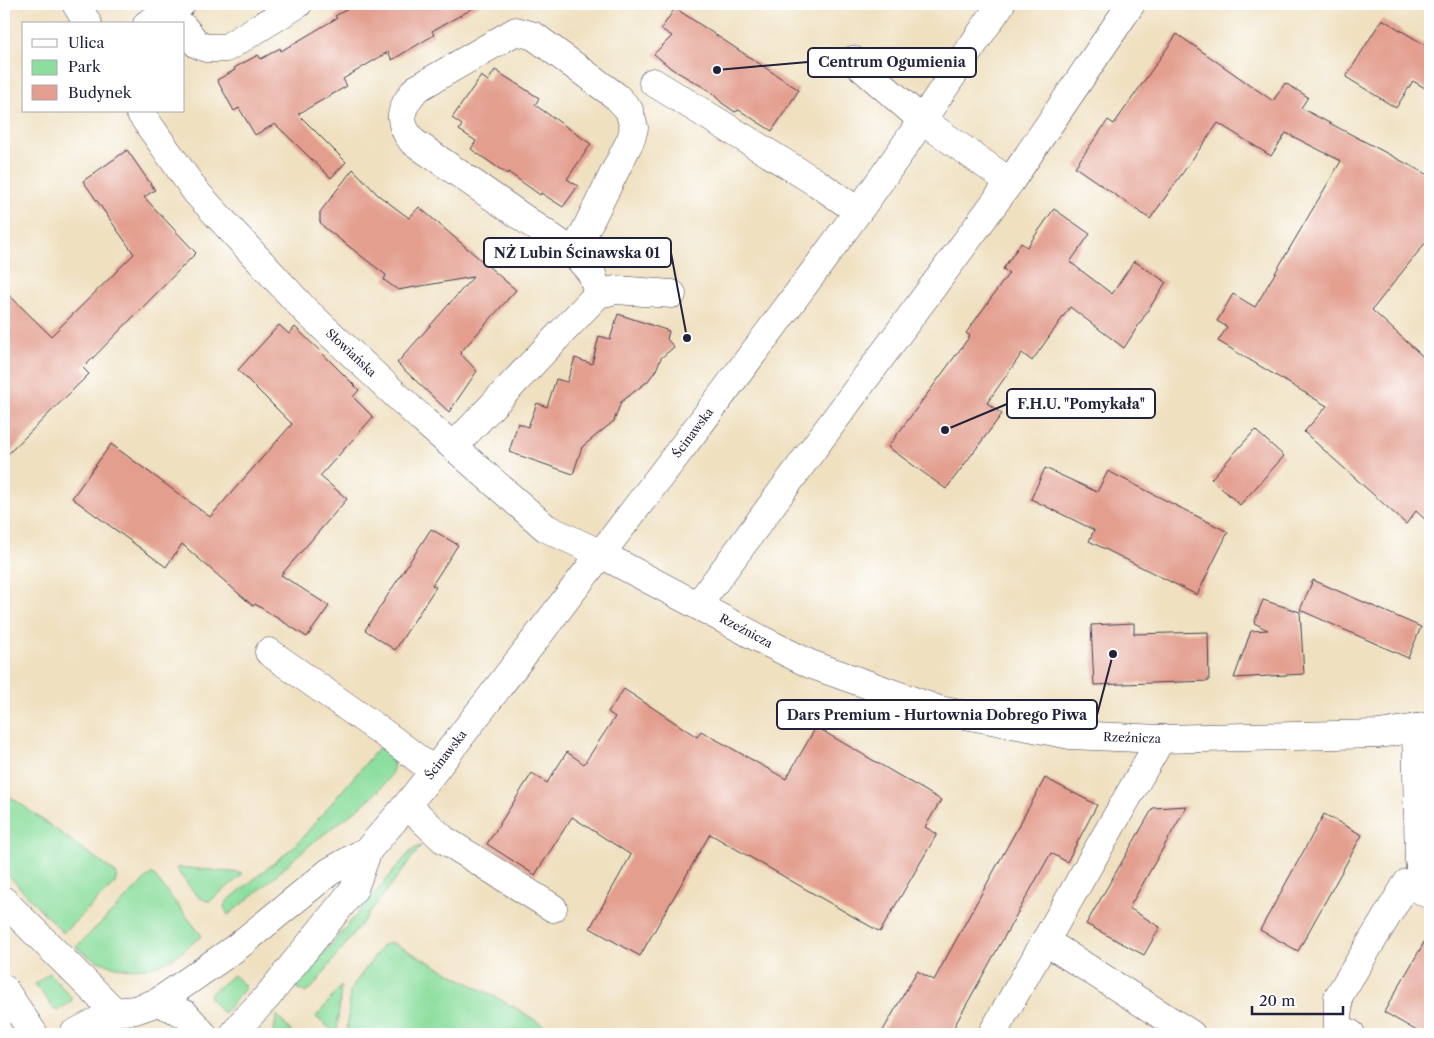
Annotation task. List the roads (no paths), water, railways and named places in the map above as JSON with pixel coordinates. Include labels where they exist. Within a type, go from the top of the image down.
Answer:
[{"type":"street","points":[[76,4],[87,22]]},
{"type":"street","points":[[185,25],[198,44],[206,48],[226,48],[298,4]]},
{"type":"street","name":"Ścinawska","points":[[73,1034],[115,1012],[135,1010],[158,1002],[237,946],[329,872],[368,850],[434,771],[766,336],[858,211],[1001,4]]},
{"type":"street","points":[[698,605],[1010,182],[1131,4]]},
{"type":"street","points":[[155,22],[179,16]]},
{"type":"street","points":[[574,253],[631,140],[634,128],[628,110],[617,97],[534,36],[516,31],[416,89],[408,99],[402,113],[403,129],[412,141],[574,253],[592,274],[598,294]]},
{"type":"street","points":[[853,60],[922,120],[1010,182]]},
{"type":"street","points":[[653,82],[858,211]]},
{"type":"street","name":"Słowiańska","points":[[141,112],[196,192],[305,310],[424,421],[546,528],[601,554]]},
{"type":"street","points":[[454,446],[598,294],[616,290],[672,294]]},
{"type":"street","name":"Rzeźnicza","points":[[601,554],[810,664],[938,710],[1070,735],[1161,739],[1379,734],[1423,727]]},
{"type":"street","points":[[269,652],[434,771]]},
{"type":"street","points":[[1423,727],[1419,860],[1426,893]]},
{"type":"street","points":[[992,1034],[1161,739]]},
{"type":"street","points":[[407,805],[443,839],[554,908]]},
{"type":"street","name":"Ścinawska","points":[[234,1034],[268,997],[354,889],[368,850]]},
{"type":"street","points":[[1351,1034],[1338,1027],[1338,997],[1407,883],[1426,893]]},
{"type":"street","points":[[4,901],[115,1012]]},
{"type":"street","points":[[1045,942],[1191,1034]]},
{"type":"street","points":[[4,989],[34,1034]]},
{"type":"street","points":[[260,1034],[268,997]]},
{"type":"street","points":[[158,1002],[185,1014],[203,1034]]},
{"type":"place","name":"Centrum Ogumienia","points":[[717,70]]},
{"type":"place","name":"NŻ Lubin Ścinawska 01","points":[[687,338]]},
{"type":"place","name":"F.H.U. \"Pomykała\"","points":[[945,430]]},
{"type":"place","name":"Dars Premium - Hurtownia Dobrego Piwa","points":[[1113,654]]}]
